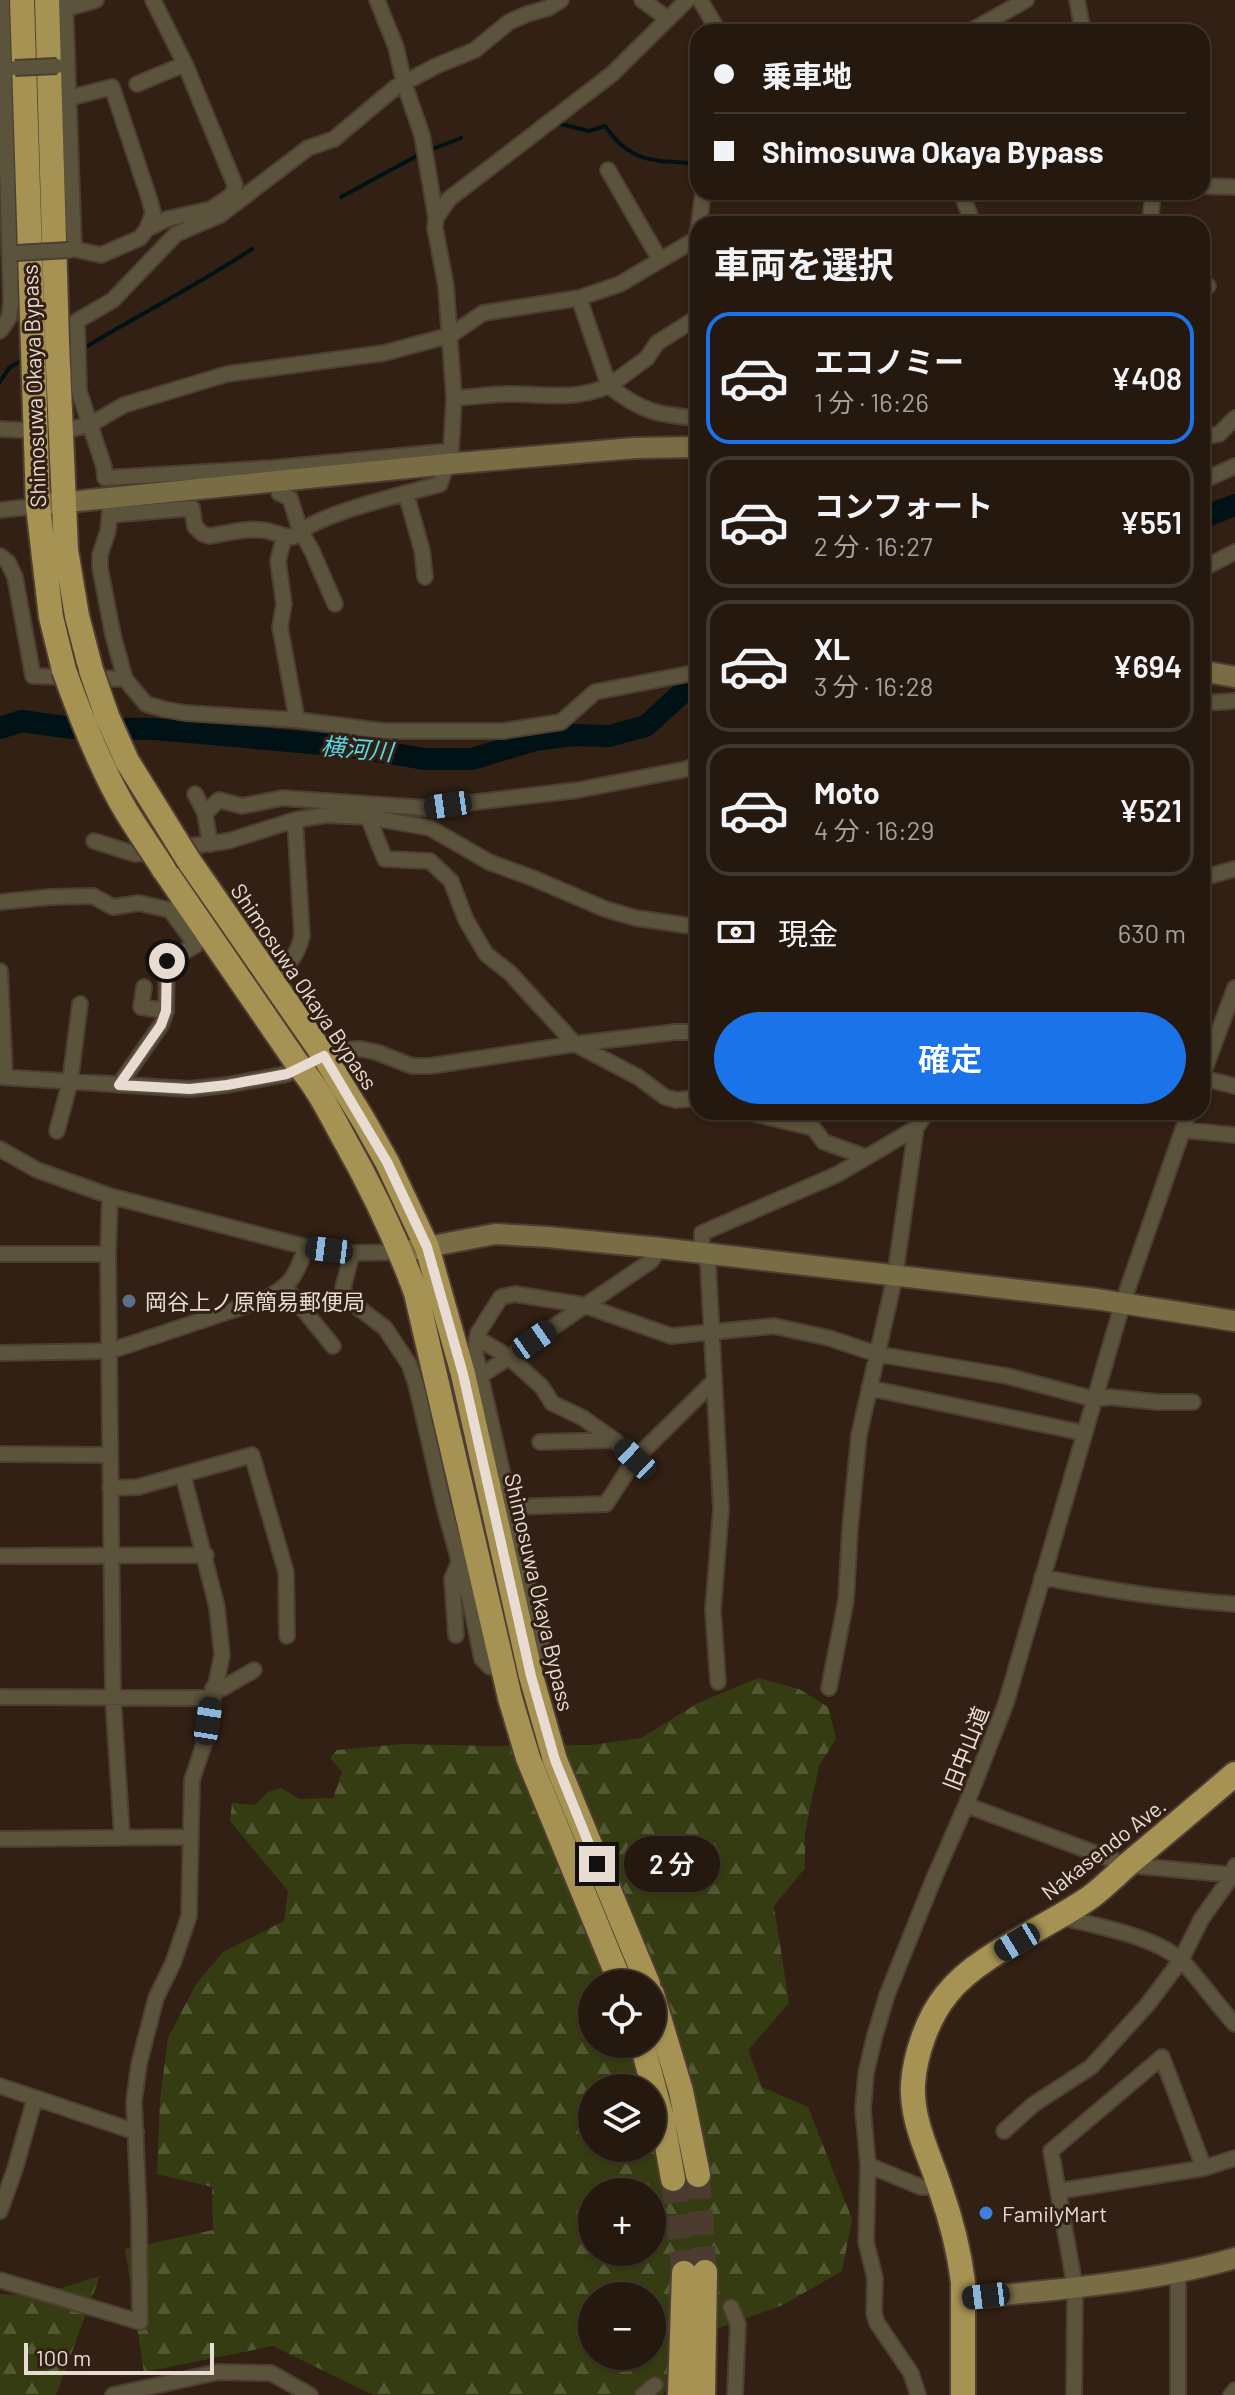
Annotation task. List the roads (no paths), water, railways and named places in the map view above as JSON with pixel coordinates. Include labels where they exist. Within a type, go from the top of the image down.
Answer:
[{"type":"highway","name":"Shimosuwa Okaya Bypass","points":[[22,0],[38,506],[51,617],[64,670],[105,772],[163,868],[178,906],[312,1082],[373,1189],[401,1252],[416,1293],[510,1698],[560,1839],[615,1970]]},
{"type":"highway","name":"Shimosuwa Okaya Bypass","points":[[59,3],[63,501],[66,550],[77,616],[91,670],[127,761],[189,861],[324,1056],[387,1162],[427,1247],[463,1374],[531,1676],[555,1760],[642,1970]]},
{"type":"highway","name":"Nakasendo Ave.","points":[[963,2395],[964,2299],[961,2267],[956,2239],[915,2117],[913,2084],[918,2056],[929,2025],[946,1994],[974,1968],[1093,1895],[1235,1774]]},
{"type":"highway","points":[[666,2041],[681,2091],[698,2175]]},
{"type":"highway","points":[[646,2058],[662,2118],[673,2179]]},
{"type":"highway","points":[[680,2395],[683,2328],[695,2272],[703,2395]]},
{"type":"highway","points":[[683,2328],[688,2366],[687,2395]]},
{"type":"street","points":[[0,331],[9,318],[6,305],[9,253],[2,0]]},
{"type":"street","points":[[71,249],[69,98],[63,66],[59,3],[96,0]]},
{"type":"street","points":[[147,229],[167,219],[216,212],[232,195],[235,185],[185,64],[153,0]]},
{"type":"street","points":[[377,0],[396,47],[404,83],[422,135],[446,286],[454,398],[449,457],[440,484],[331,516],[300,530],[293,537],[261,530],[210,536],[203,534],[195,527],[192,508],[110,513],[100,568],[125,679],[146,704],[185,713],[297,720],[383,731],[503,731],[561,722],[595,692],[690,674]]},
{"type":"street","points":[[561,0],[509,22],[475,50],[396,87],[334,139],[308,148],[216,212],[176,234],[113,300],[77,321],[79,391],[106,481],[449,457],[690,447]]},
{"type":"street","points":[[642,0],[668,19]]},
{"type":"street","points":[[436,218],[449,199],[612,74],[687,0]]},
{"type":"street","points":[[700,0],[714,24]]},
{"type":"street","points":[[983,24],[1026,0]]},
{"type":"street","points":[[1077,0],[1082,24]]},
{"type":"street","points":[[137,84],[185,64]]},
{"type":"street","points":[[6,69],[63,66]]},
{"type":"street","points":[[9,253],[71,249],[101,255],[140,238],[147,229],[153,213],[112,87],[69,98]]},
{"type":"street","points":[[608,170],[660,260]]},
{"type":"street","points":[[1210,186],[1235,187]]},
{"type":"street","points":[[72,429],[91,424],[124,405],[227,374],[373,355],[451,335],[483,313],[579,298],[620,284],[690,239]]},
{"type":"street","points":[[579,298],[609,386],[629,402],[654,413],[690,417]]},
{"type":"street","points":[[454,398],[591,394],[609,386],[647,358],[657,343],[690,322]]},
{"type":"street","points":[[1210,436],[1219,434],[1235,418]]},
{"type":"street","points":[[0,429],[22,430]]},
{"type":"street","points":[[0,510],[449,457]]},
{"type":"street","points":[[1210,477],[1235,466]]},
{"type":"street","points":[[279,493],[290,498],[300,530],[335,604]]},
{"type":"street","points":[[406,494],[422,550],[425,577]]},
{"type":"street","points":[[284,537],[278,561],[284,604],[280,627],[297,720]]},
{"type":"street","points":[[1210,565],[1235,552]]},
{"type":"street","points":[[0,556],[8,562],[15,577],[33,676],[125,679]]},
{"type":"street","points":[[1210,672],[1235,677]]},
{"type":"street","points":[[1210,703],[1235,701]]},
{"type":"street","points":[[205,813],[219,800],[242,806],[282,798],[426,808],[578,790],[690,768]]},
{"type":"street","points":[[195,794],[205,813],[210,844]]},
{"type":"street","points":[[94,841],[135,854],[228,841],[295,820],[326,815],[368,817],[430,828],[489,862],[605,909],[636,918],[690,926]]},
{"type":"street","points":[[368,817],[385,859],[430,861],[451,881],[466,920],[486,954],[510,973],[575,1044],[638,1077],[665,1097],[690,1099]]},
{"type":"street","points":[[269,977],[292,961],[302,936],[295,820]]},
{"type":"street","points":[[1210,876],[1235,869]]},
{"type":"street","points":[[0,902],[93,896],[113,907],[139,903],[178,906],[196,945],[167,961],[166,1011],[161,1025],[119,1085]]},
{"type":"street","points":[[0,971],[2,1077],[202,1087],[287,1074],[299,1066],[343,1050],[361,1049],[412,1066],[430,1066],[575,1044],[690,1032]]},
{"type":"street","points":[[144,987],[141,1007],[166,1011]]},
{"type":"street","points":[[1210,1055],[1235,988]]},
{"type":"street","points":[[57,1131],[70,1082],[80,1004]]},
{"type":"street","points":[[1210,1079],[1235,1086]]},
{"type":"street","points":[[780,1120],[813,1128],[824,1142],[866,1157]]},
{"type":"street","points":[[718,1682],[713,1610],[721,1509],[708,1263],[702,1254],[702,1233],[838,1174],[916,1128],[922,1120]]},
{"type":"street","name":"旧中山道","points":[[918,2395],[911,2373],[877,2323],[874,2313],[875,2278],[866,2242],[868,2165],[863,2110],[866,2073],[887,1995],[1006,1703],[1123,1302],[1186,1120]]},
{"type":"street","points":[[829,1688],[846,1600],[859,1435],[895,1276],[916,1128]]},
{"type":"street","points":[[1183,1130],[1235,1135]]},
{"type":"street","points":[[0,1149],[37,1170],[110,1196],[306,1247],[352,1253],[401,1252],[495,1234],[548,1237],[1123,1302],[1235,1321]]},
{"type":"street","points":[[110,1196],[113,1697],[122,1836]]},
{"type":"street","points":[[0,1353],[110,1351],[263,1300],[285,1287],[297,1273],[306,1247]]},
{"type":"street","points":[[479,1377],[651,1261],[660,1248]]},
{"type":"street","points":[[352,1253],[343,1288],[347,1299],[385,1328],[409,1364],[482,1659],[490,1667]]},
{"type":"street","points":[[0,1254],[108,1254]]},
{"type":"street","points":[[285,1287],[333,1346]]},
{"type":"street","points":[[539,1655],[542,1647],[475,1352],[478,1333],[501,1297],[515,1294],[583,1305],[671,1336],[774,1326],[829,1338],[877,1354],[1007,1376],[1094,1399],[1110,1397],[1193,1402]]},
{"type":"street","points":[[477,1338],[509,1357],[542,1387],[552,1403],[583,1418],[635,1459]]},
{"type":"street","points":[[510,1507],[606,1504],[635,1459],[713,1382]]},
{"type":"street","points":[[869,1388],[1084,1433]]},
{"type":"street","points":[[540,1442],[614,1440]]},
{"type":"street","points":[[0,1454],[110,1455]]},
{"type":"street","points":[[110,1488],[138,1487],[252,1455],[286,1572],[287,1636]]},
{"type":"street","points":[[0,2280],[140,2322],[134,2101],[145,2036],[156,1998],[173,1963],[189,1916],[192,1780],[204,1744],[222,1655],[217,1607],[206,1555],[183,1475]]},
{"type":"street","points":[[0,1556],[206,1555]]},
{"type":"street","points":[[456,1635],[452,1579],[459,1562]]},
{"type":"street","points":[[1042,1577],[1177,1600],[1235,1604]]},
{"type":"street","points":[[0,1697],[212,1693],[254,1670]]},
{"type":"street","points":[[966,1805],[1127,1865],[1234,1872]]},
{"type":"street","points":[[0,1839],[189,1837]]},
{"type":"street","points":[[1004,2131],[1034,2104],[1091,2067],[1148,2004],[1181,1960],[1202,1918],[1234,1872]]},
{"type":"street","points":[[1060,1917],[1120,1932],[1162,1948],[1181,1960],[1235,2024]]},
{"type":"street","points":[[1074,2395],[1075,2287],[1051,2151],[1162,2057],[1204,2168]]},
{"type":"street","points":[[0,2086],[136,2132]]},
{"type":"street","points":[[0,2211],[35,2098]]},
{"type":"street","points":[[1059,2191],[1204,2168],[1235,2158]]},
{"type":"street","points":[[0,2165],[15,2169]]},
{"type":"street","points":[[868,2165],[921,2187],[940,2187]]},
{"type":"street","points":[[964,2299],[1178,2272],[1235,2258]]},
{"type":"street","points":[[1178,2272],[1178,2395]]},
{"type":"street","points":[[731,2307],[738,2324],[735,2395]]},
{"type":"street","points":[[113,2395],[218,2372],[271,2373],[310,2395]]},
{"type":"street","points":[[1231,2395],[1235,2390]]},
{"type":"waterway","points":[[561,124],[589,131],[605,126],[623,147],[642,157],[690,163]]},
{"type":"waterway","points":[[341,197],[422,153],[461,138]]},
{"type":"waterway","points":[[84,348],[252,249]]},
{"type":"waterway","points":[[0,382],[9,368],[19,362]]},
{"type":"waterway","name":"横河川","points":[[1210,515],[1235,505]]},
{"type":"waterway","name":"横河川","points":[[0,728],[21,721],[72,728],[155,729],[345,746],[425,759],[472,759],[535,740],[573,735],[609,736],[646,726],[682,693],[690,690]]},
{"type":"tunnel","points":[[698,2175],[705,2272]]},
{"type":"tunnel","points":[[673,2179],[684,2273]]},
{"type":"place","name":"岡谷上ノ原簡易郵便局","points":[[129,1301]]},
{"type":"place","name":"FamilyMart","points":[[986,2213]]}]
